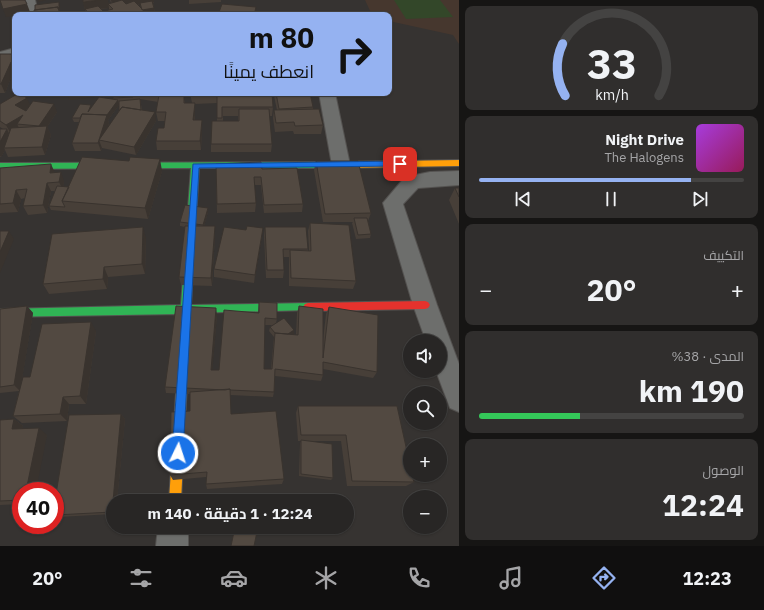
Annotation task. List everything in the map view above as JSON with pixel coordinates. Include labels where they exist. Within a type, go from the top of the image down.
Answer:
[{"type":"street","points":[[29,0],[31,12]]},
{"type":"street","points":[[0,56],[12,53]]},
{"type":"street","points":[[328,96],[341,165]]},
{"type":"street","points":[[0,166],[195,166],[459,163]]},
{"type":"street","points":[[185,334],[195,166]]},
{"type":"street","points":[[435,334],[425,305],[394,203],[412,182],[430,179],[459,178]]},
{"type":"street","points":[[0,313],[425,305]]},
{"type":"street","points":[[175,494],[184,350]]},
{"type":"street","points":[[447,366],[459,399]]},
{"type":"street","points":[[172,546],[173,534]]},
{"type":"shaded area","points":[[365,0],[459,0],[459,44],[453,35],[392,22],[392,12],[371,12]]},
{"type":"green space","points":[[394,0],[440,0],[453,17],[406,19]]},
{"type":"building","points":[[0,0],[25,0],[27,4],[3,9]]},
{"type":"building","points":[[83,0],[101,0],[83,2]]},
{"type":"building","points":[[122,0],[126,4],[134,1],[145,12],[101,12],[113,9],[108,4]]},
{"type":"building","points":[[152,1],[154,8],[142,10],[140,3]]},
{"type":"building","points":[[59,2],[59,9],[58,7],[35,10],[35,5]]},
{"type":"building","points":[[222,4],[256,7],[255,12],[219,12]]},
{"type":"building","points":[[98,6],[104,12],[88,12],[85,9]]},
{"type":"building","points":[[58,7],[59,12],[34,12],[34,10]]},
{"type":"building","points":[[0,54],[12,54],[12,62],[1,84],[0,84]]},
{"type":"building","points":[[14,96],[24,96],[27,98],[15,105],[26,111],[33,101],[54,104],[39,126],[17,124],[23,115],[6,125],[0,121],[0,104]]},
{"type":"building","points":[[113,96],[133,96],[133,97],[113,98]]},
{"type":"building","points":[[159,96],[184,96],[184,103],[195,103],[193,120],[202,120],[200,141],[156,141],[158,128],[164,128],[166,112],[156,112]]},
{"type":"building","points":[[217,96],[272,96],[273,107],[222,107],[222,118],[217,118]]},
{"type":"building","points":[[277,96],[311,96],[313,107],[279,109]]},
{"type":"building","points":[[99,97],[118,100],[107,115],[82,114],[80,118],[72,118],[80,104],[91,105],[88,112]]},
{"type":"building","points":[[140,99],[141,110],[122,107],[119,111],[119,101]]},
{"type":"building","points":[[122,107],[155,112],[134,147],[99,140]]},
{"type":"building","points":[[239,109],[269,109],[272,144],[211,144],[212,121],[239,121]]},
{"type":"building","points":[[319,109],[323,125],[295,126],[294,122],[276,123],[274,110]]},
{"type":"building","points":[[82,114],[107,115],[98,143],[72,143]]},
{"type":"building","points":[[47,126],[42,147],[4,148],[11,128]]},
{"type":"building","points":[[0,129],[7,129],[0,142]]},
{"type":"building","points":[[82,157],[129,161],[130,157],[160,159],[145,208],[62,201]]},
{"type":"building","points":[[316,161],[358,161],[371,213],[325,214]]},
{"type":"building","points":[[261,162],[262,169],[297,168],[303,204],[264,205],[261,177],[254,177],[256,203],[217,204],[216,164]]},
{"type":"building","points":[[51,164],[50,173],[61,172],[59,182],[47,183],[43,205],[23,206],[27,189],[16,190],[13,203],[0,204],[0,168]]},
{"type":"building","points":[[57,186],[69,187],[62,201],[65,207],[49,206]]},
{"type":"building","points":[[455,188],[459,188],[459,197]]},
{"type":"building","points":[[185,205],[208,208],[203,225],[180,222]]},
{"type":"building","points":[[354,218],[367,218],[371,234],[358,235]]},
{"type":"building","points":[[310,223],[349,225],[356,281],[291,278],[290,250],[311,251]]},
{"type":"building","points":[[185,226],[215,226],[211,278],[179,277]]},
{"type":"building","points":[[247,226],[263,228],[255,275],[214,269],[224,227],[246,230]]},
{"type":"building","points":[[143,227],[142,264],[104,267],[103,279],[43,284],[52,234]]},
{"type":"building","points":[[265,227],[306,227],[308,249],[283,249],[284,270],[267,270]]},
{"type":"building","points":[[0,231],[9,231],[0,252]]},
{"type":"building","points":[[259,302],[277,303],[277,319],[265,318],[264,369],[272,369],[275,333],[298,335],[299,306],[323,309],[323,358],[329,307],[378,315],[377,372],[323,362],[323,375],[275,369],[274,392],[165,387],[176,306],[216,308],[211,370],[219,370],[224,310],[259,313]]},
{"type":"building","points":[[27,306],[14,385],[0,387],[0,309]]},
{"type":"building","points":[[284,318],[294,330],[288,334],[275,333],[270,327]]},
{"type":"building","points":[[91,322],[80,396],[63,397],[60,414],[13,416],[23,377],[30,377],[42,324]]},
{"type":"building","points":[[230,389],[231,414],[276,411],[284,479],[206,484],[207,472],[170,475],[171,412],[190,411],[190,392]]},
{"type":"building","points":[[298,406],[397,406],[404,438],[403,482],[352,481],[346,435],[301,435]]},
{"type":"building","points":[[121,414],[114,494],[106,494],[106,512],[64,515],[64,482],[58,482],[69,415]]},
{"type":"building","points":[[14,419],[12,429],[39,428],[28,482],[12,482],[12,500],[0,501],[0,420]]},
{"type":"building","points":[[301,440],[332,444],[333,478],[301,474]]},
{"type":"building","points":[[234,534],[257,534],[254,546],[231,546]]},
{"type":"traffic: fast","points":[[0,166],[337,165]]},
{"type":"traffic: fast","points":[[185,324],[195,166]]},
{"type":"traffic: fast","points":[[0,313],[308,307]]},
{"type":"traffic: slow","points":[[337,165],[459,163]]},
{"type":"traffic: slow","points":[[175,494],[183,363]]},
{"type":"traffic: jam","points":[[308,307],[425,305]]},
{"type":"route","points":[[178,453],[195,166],[400,164]]}]
